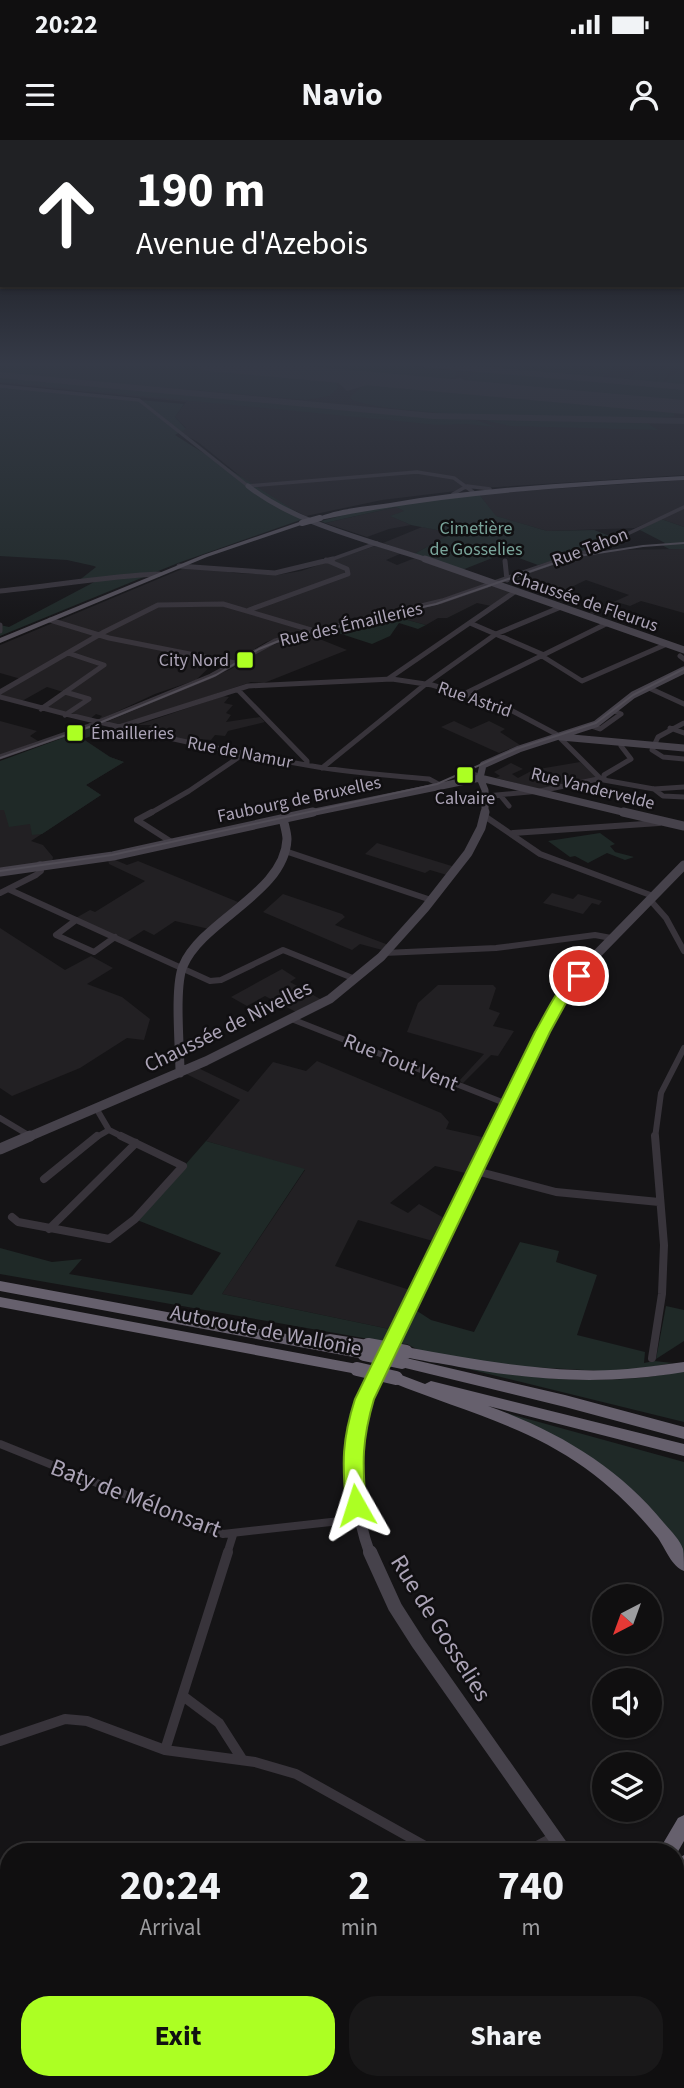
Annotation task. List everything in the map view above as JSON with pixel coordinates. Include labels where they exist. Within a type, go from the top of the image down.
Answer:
[{"type":"highway","name":"Autoroute de Wallonie","points":[[0,1286],[303,1342],[404,1357],[684,1433]]},
{"type":"highway","name":"Autoroute de Wallonie","points":[[0,1302],[357,1369],[532,1409],[684,1450]]},
{"type":"highway","points":[[404,1357],[564,1377],[644,1375],[684,1367]]},
{"type":"highway","points":[[396,1378],[519,1424],[577,1454],[629,1494],[672,1544],[684,1564]]},
{"type":"highway","points":[[672,1843],[684,1824]]},
{"type":"main road","points":[[472,492],[684,479]]},
{"type":"main road","points":[[0,641],[178,566],[320,518],[453,494],[684,479]]},
{"type":"main road","name":"Chaussée de Fleurus","points":[[248,486],[263,498],[306,518],[667,644],[683,655]]},
{"type":"main road","points":[[476,772],[514,751],[591,726],[620,712],[629,698],[684,670]]},
{"type":"main road","points":[[557,736],[684,748]]},
{"type":"main road","name":"Rue Vandervelde","points":[[476,772],[494,780],[684,826]]},
{"type":"main road","name":"Faubourg de Bruxelles","points":[[0,870],[100,859],[436,786],[476,772]]},
{"type":"main road","name":"Chaussée de Nivelles","points":[[0,1149],[294,1020],[331,998],[355,979],[384,953],[466,857],[486,817],[486,796],[476,772]]},
{"type":"main road","points":[[185,1070],[182,967],[201,943],[276,872],[285,851],[283,818]]},
{"type":"main road","name":"Rue de Gosselies","points":[[559,1843],[422,1650],[379,1578],[364,1543],[358,1519],[352,1456],[355,1429],[364,1399],[398,1327],[560,1000],[611,938],[684,865]]},
{"type":"street","name":"Chaussée de Fleurus","points":[[209,455],[248,486]]},
{"type":"street","points":[[248,486],[417,472],[442,474],[467,486],[490,489]]},
{"type":"street","points":[[467,486],[472,492]]},
{"type":"street","points":[[453,494],[467,486]]},
{"type":"street","name":"Rue Tahon","points":[[495,584],[550,562],[600,547],[684,507]]},
{"type":"street","points":[[178,566],[215,566],[264,573],[298,569],[377,543]]},
{"type":"street","points":[[205,556],[206,561],[215,566]]},
{"type":"street","points":[[248,611],[348,574],[347,569],[326,560]]},
{"type":"street","points":[[505,561],[507,580]]},
{"type":"street","points":[[0,591],[98,581],[132,574],[159,575]]},
{"type":"street","name":"Rue des Émailleries","points":[[0,757],[96,723],[221,671],[269,643],[312,630],[431,605],[495,584]]},
{"type":"street","points":[[388,678],[516,591]]},
{"type":"street","points":[[0,694],[99,634],[160,604],[217,603],[312,630]]},
{"type":"street","points":[[323,768],[427,683],[496,634],[561,607]]},
{"type":"street","points":[[50,620],[171,652],[235,663]]},
{"type":"street","points":[[470,623],[543,655],[582,681],[667,644]]},
{"type":"street","points":[[464,694],[608,623]]},
{"type":"street","points":[[0,625],[0,631]]},
{"type":"street","points":[[41,709],[104,665],[68,653]]},
{"type":"street","name":"Rue Astrid","points":[[116,729],[248,686],[388,678],[427,683],[503,706],[557,736],[602,778]]},
{"type":"street","points":[[649,688],[684,705]]},
{"type":"street","points":[[239,691],[307,761],[307,765]]},
{"type":"street","points":[[65,692],[89,699],[65,715]]},
{"type":"street","name":"Rue de Namur","points":[[0,694],[41,709],[116,729],[323,768],[429,779],[436,786]]},
{"type":"street","points":[[593,740],[600,729],[620,712]]},
{"type":"street","points":[[684,723],[670,728],[653,745],[653,750],[663,757],[684,760]]},
{"type":"street","points":[[591,726],[600,729]]},
{"type":"street","points":[[670,728],[684,733]]},
{"type":"street","points":[[486,796],[540,791],[602,778],[630,761],[629,754],[621,746],[624,743]]},
{"type":"street","points":[[173,843],[136,820],[199,785],[245,753]]},
{"type":"street","points":[[602,778],[654,789],[684,787]]},
{"type":"street","points":[[654,789],[663,796],[684,797]]},
{"type":"street","points":[[500,795],[509,806]]},
{"type":"street","points":[[486,817],[540,854],[652,898],[684,951]]},
{"type":"street","points":[[513,833],[656,821]]},
{"type":"street","points":[[285,851],[431,900]]},
{"type":"street","points":[[0,893],[34,876],[41,866]]},
{"type":"street","points":[[8,889],[210,981],[216,981],[283,950],[355,979]]},
{"type":"street","points":[[76,920],[56,935],[94,952],[115,937]]},
{"type":"street","points":[[384,953],[496,948],[594,935],[611,938]]},
{"type":"street","name":"Rue Tout Vent","points":[[294,1020],[507,1104]]},
{"type":"street","points":[[652,1358],[662,1294],[664,1245],[654,1129],[661,1093],[684,1048]]},
{"type":"street","points":[[12,1217],[18,1222],[109,1240],[135,1219],[183,1166],[109,1130],[96,1108]]},
{"type":"street","points":[[0,1118],[30,1136]]},
{"type":"street","points":[[44,1179],[99,1134],[109,1130]]},
{"type":"street","points":[[50,1229],[136,1143]]},
{"type":"street","points":[[476,1171],[556,1192],[659,1202]]},
{"type":"street","name":"Baty de Mélonsart","points":[[0,1444],[199,1526],[233,1535],[358,1519]]},
{"type":"street","points":[[166,1750],[233,1535]]},
{"type":"street","points":[[183,1696],[219,1723],[242,1759]]},
{"type":"street","points":[[0,1741],[65,1719],[87,1721],[166,1750],[242,1759],[296,1774],[420,1843]]},
{"type":"street","points":[[542,1843],[554,1836]]},
{"type":"shaded area","points":[[214,455],[684,455],[684,475],[481,488],[382,500],[306,516],[266,497]]},
{"type":"shaded area","points":[[684,480],[684,527],[658,518],[635,528],[547,531],[495,516],[479,494]]},
{"type":"shaded area","points":[[396,507],[405,511],[391,516],[411,525],[367,537],[325,523]]},
{"type":"shaded area","points":[[422,527],[453,533],[414,554],[383,543]]},
{"type":"shaded area","name":"City Nord","points":[[375,546],[402,553],[386,560],[397,565],[415,558],[490,583],[433,602],[286,635],[266,642],[235,661],[217,660],[196,680],[155,694],[97,721],[102,716],[96,714],[89,720],[40,707],[63,692],[47,687],[22,701],[0,695],[21,679],[0,673],[0,645],[182,569],[209,567],[234,573],[277,575],[301,571]]},
{"type":"shaded area","points":[[684,549],[684,613],[641,601],[630,606],[620,603],[589,616],[587,614],[629,595],[586,580],[563,591],[553,591],[529,583],[510,583],[550,562],[578,555],[616,550]]},
{"type":"shaded area","points":[[493,586],[514,592],[491,606],[477,603],[426,625],[389,615]]},
{"type":"shaded area","points":[[302,632],[347,650],[264,683],[251,682],[116,727],[106,722],[231,669],[264,649]]},
{"type":"shaded area","points":[[223,696],[229,697],[224,703],[233,705],[226,713],[231,715],[226,722],[260,717],[265,722],[228,731],[225,736],[215,735],[211,740],[199,739],[196,742],[143,733],[151,725],[138,725]]},
{"type":"shaded area","points":[[0,721],[37,731],[30,736],[38,741],[0,756]]},
{"type":"shaded area","points":[[454,721],[471,729],[489,721],[505,729],[500,732],[520,745],[499,753],[441,727]]},
{"type":"shaded area","points":[[83,739],[110,757],[124,762],[86,785],[101,795],[31,841],[43,845],[53,857],[52,863],[0,868],[0,761]]},
{"type":"shaded area","points":[[580,762],[598,778],[543,790],[496,778],[500,776],[494,772],[511,763],[523,769],[512,774],[518,778],[533,770]]},
{"type":"shaded area","points":[[377,843],[455,867],[447,875],[430,870],[425,873],[365,854]]},
{"type":"shaded area","points":[[113,859],[127,865],[138,861],[238,902],[209,929],[175,921],[154,935],[144,930],[127,941],[74,919],[90,910],[95,912],[145,881],[109,864],[108,860]]},
{"type":"shaded area","points":[[552,893],[573,899],[578,894],[602,901],[599,905],[592,903],[583,914],[543,903]]},
{"type":"shaded area","points":[[283,894],[342,914],[345,917],[335,925],[386,944],[386,951],[360,944],[352,950],[263,912]]},
{"type":"shaded area","points":[[0,928],[65,970],[91,956],[113,968],[87,984],[122,997],[150,1019],[144,1040],[127,1038],[80,1068],[12,1096],[0,1088]]},
{"type":"shaded area","points":[[282,969],[296,978],[290,982],[322,1000],[298,1013],[265,996],[247,1006],[231,997]]},
{"type":"shaded area","points":[[438,985],[493,985],[496,988],[489,1009],[500,1013],[493,1026],[514,1031],[498,1056],[491,1055],[463,1083],[459,1081],[484,1054],[407,1032],[418,1003]]},
{"type":"shaded area","points":[[317,1061],[441,1113],[449,1122],[446,1129],[491,1139],[474,1175],[435,1166],[390,1203],[408,1213],[419,1204],[451,1222],[440,1243],[358,1220],[335,1266],[416,1292],[394,1330],[222,1294],[305,1170],[206,1141],[240,1100],[184,1073],[194,1066],[248,1092],[273,1062],[306,1071]]},
{"type":"green space","points":[[0,455],[206,455],[306,518],[178,563],[0,636],[0,625],[9,627],[98,580],[77,582],[96,567],[94,566],[67,560],[0,556]]},
{"type":"green space","name":"Cimetière de Gosselies","points":[[479,494],[496,516],[547,531],[594,530],[615,538],[605,544],[538,565],[505,553],[462,570],[414,554],[452,533],[411,525],[390,516],[404,511],[396,507],[325,523],[321,521],[368,509]]},
{"type":"green space","points":[[661,519],[684,527],[684,549],[669,549],[662,545],[665,543],[640,530]]},
{"type":"green space","points":[[389,615],[426,625],[418,629],[399,623],[390,636],[372,644],[326,629]]},
{"type":"green space","points":[[95,726],[110,729],[83,739],[110,757],[124,762],[86,785],[101,795],[42,834],[32,835],[30,824],[9,827],[4,810],[0,810],[0,761]]},
{"type":"green space","points":[[600,833],[615,844],[610,846],[615,852],[634,857],[625,860],[607,853],[588,863],[575,856],[570,857],[548,841]]},
{"type":"green space","points":[[206,1141],[305,1169],[222,1294],[394,1330],[386,1342],[0,1274],[0,1248],[52,1262],[82,1259],[69,1274],[192,1295],[221,1253],[137,1220]]},
{"type":"green space","points":[[520,1242],[559,1251],[556,1262],[597,1275],[577,1335],[645,1352],[644,1363],[673,1363],[620,1372],[493,1365],[424,1353],[407,1344],[394,1343],[411,1307],[431,1320],[474,1332]]},
{"type":"green space","points":[[666,1306],[684,1310],[684,1341],[656,1359]]},
{"type":"green space","points":[[460,1367],[572,1380],[627,1379],[684,1371],[684,1422]]},
{"type":"green space","points":[[488,1408],[684,1462],[684,1556],[672,1536],[625,1485]]},
{"type":"tram line","points":[[0,758],[92,726],[216,675],[259,649],[286,638],[436,604],[572,557],[643,546],[684,543]]},
{"type":"tram line","points":[[0,871],[112,855],[437,784],[516,749],[596,723],[633,695],[684,669]]},
{"type":"place","name":"City Nord","points":[[245,660]]},
{"type":"place","name":"Émailleries","points":[[75,733]]},
{"type":"place","name":"Calvaire","points":[[465,775]]},
{"type":"route","points":[[356,1505],[352,1456],[355,1429],[364,1399],[543,1032],[560,1000],[579,976]]}]
